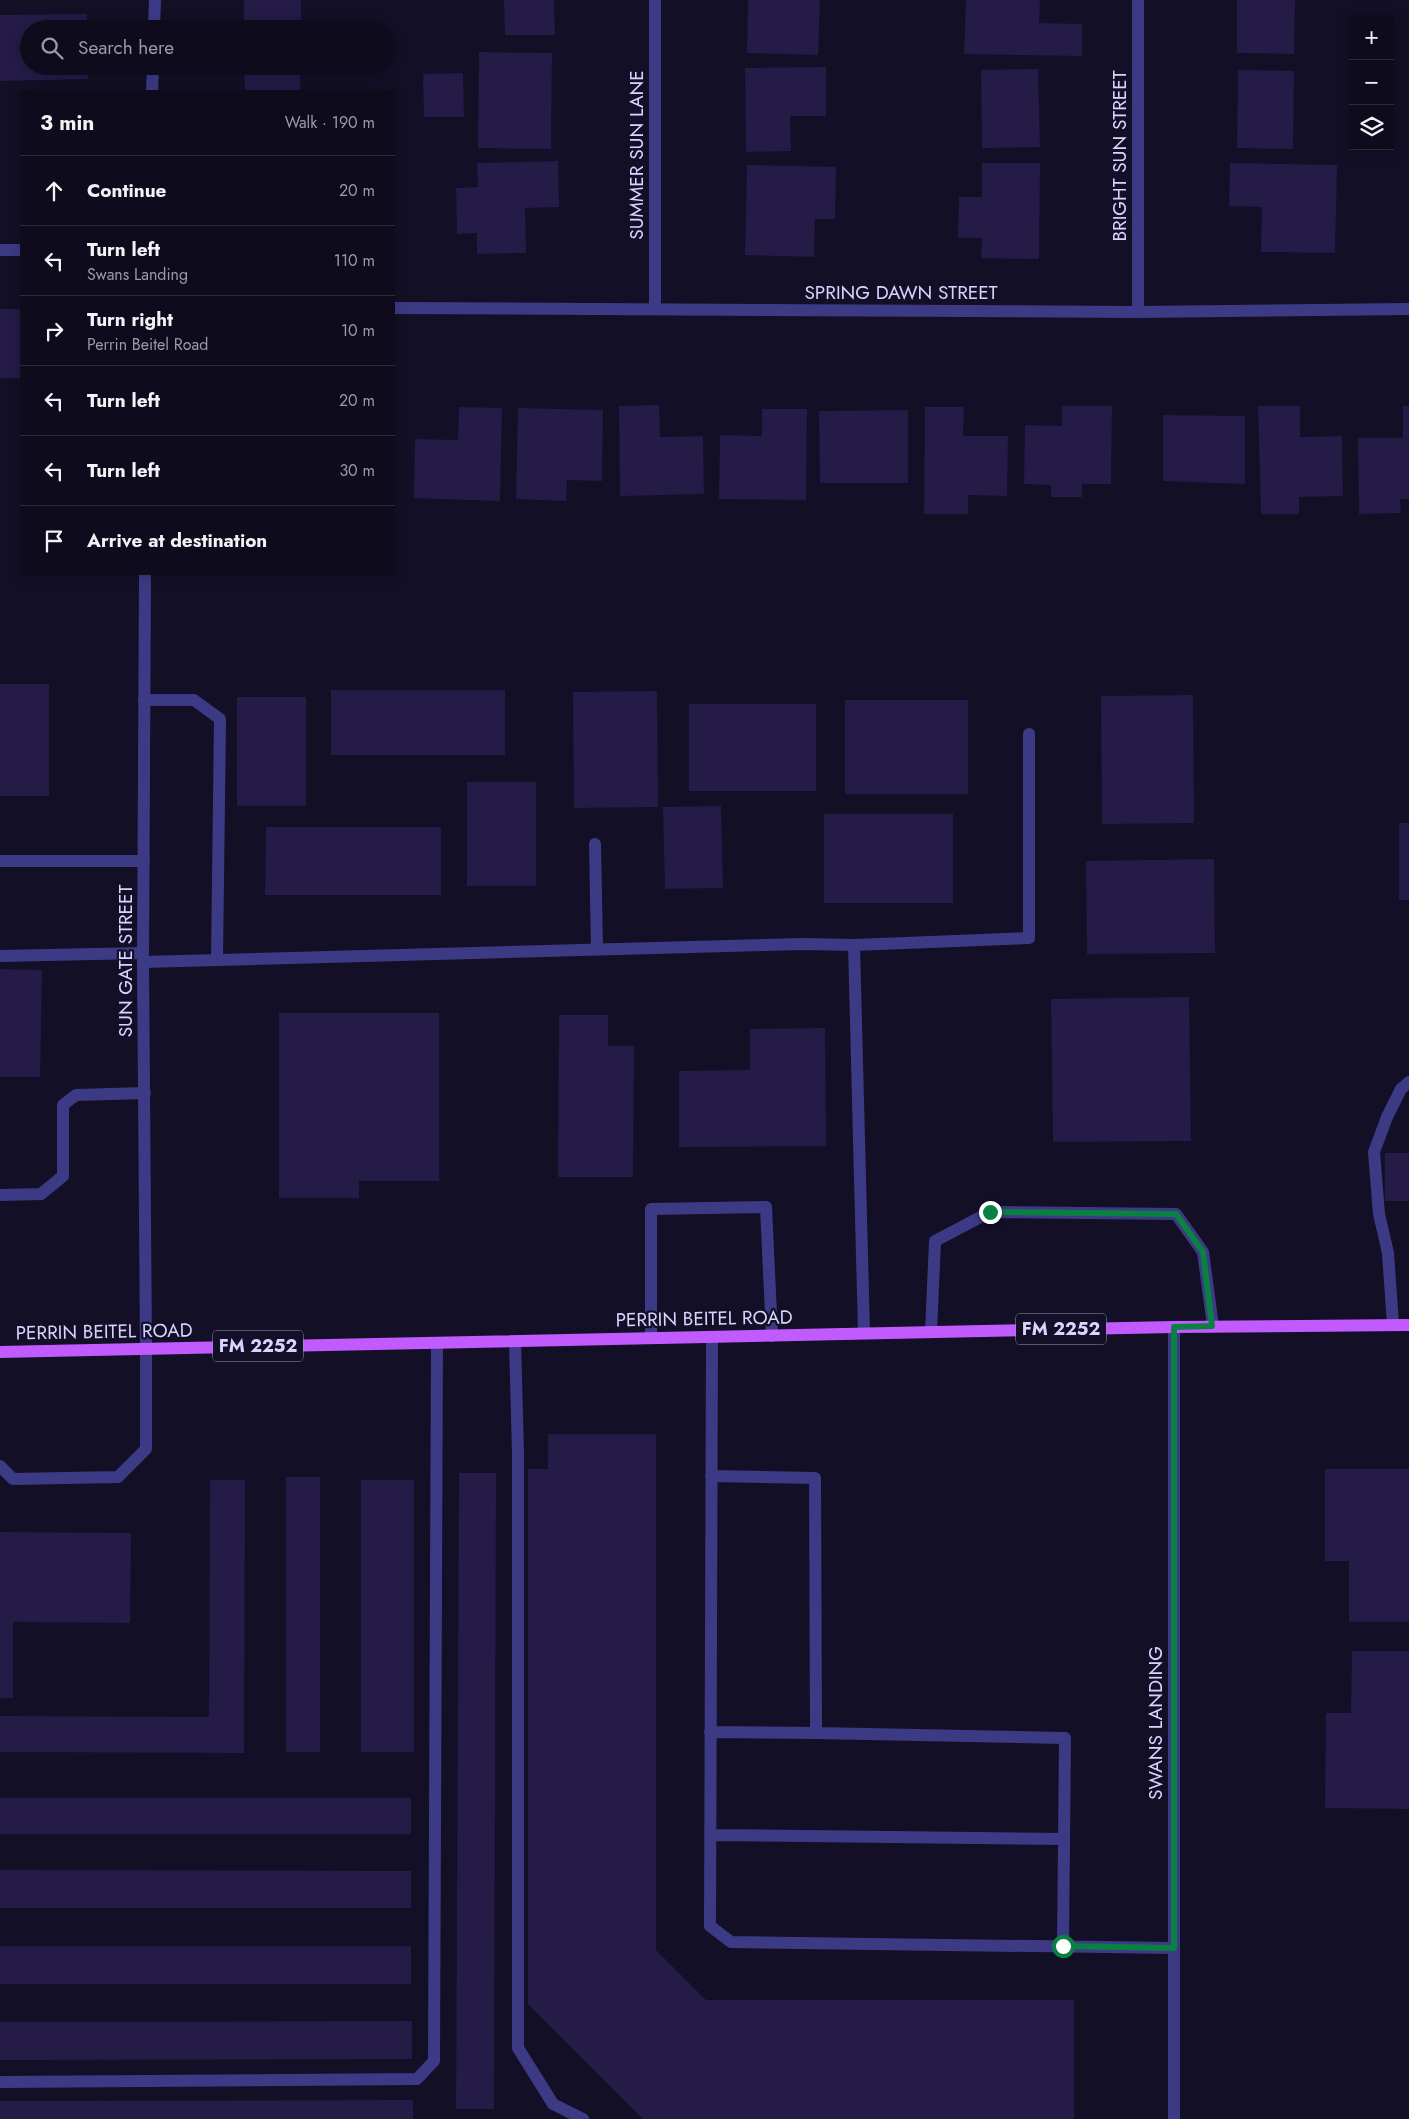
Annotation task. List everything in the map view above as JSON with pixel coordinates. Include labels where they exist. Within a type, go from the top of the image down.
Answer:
[{"type":"main road","name":"PERRIN BEITEL ROAD","points":[[0,1352],[1212,1326],[1409,1325]]},
{"type":"street","points":[[154,20],[155,0]]},
{"type":"street","name":"SUMMER SUN LANE","points":[[655,0],[655,310]]},
{"type":"street","name":"BRIGHT SUN STREET","points":[[1138,0],[1138,312]]},
{"type":"street","points":[[152,90],[153,75]]},
{"type":"street","points":[[0,250],[20,250]]},
{"type":"street","name":"SPRING DAWN STREET","points":[[395,308],[1138,312],[1409,309]]},
{"type":"street","name":"SUN GATE STREET","points":[[0,1466],[14,1478],[118,1478],[146,1449],[143,957],[145,575]]},
{"type":"street","points":[[144,700],[194,700],[220,719],[216,960]]},
{"type":"street","points":[[0,956],[143,957],[216,960],[803,944],[854,945],[1029,938],[1029,734]]},
{"type":"street","points":[[595,844],[597,950]]},
{"type":"street","points":[[0,861],[144,860]]},
{"type":"street","points":[[854,945],[864,1333]]},
{"type":"street","points":[[1393,1325],[1388,1254],[1379,1214],[1374,1152],[1401,1089],[1409,1082]]},
{"type":"street","points":[[0,1195],[41,1194],[63,1176],[63,1105],[76,1095],[145,1093]]},
{"type":"street","points":[[651,1338],[651,1209],[766,1206],[772,1336]]},
{"type":"street","points":[[930,1332],[936,1241],[990,1212],[1176,1214],[1203,1252],[1212,1326]]},
{"type":"street","name":"SWANS LANDING","points":[[1174,1327],[1174,2119]]},
{"type":"street","points":[[712,1337],[710,1926],[731,1942],[1174,1948]]},
{"type":"street","points":[[515,1341],[518,1453],[518,2048],[553,2104],[583,2119]]},
{"type":"street","points":[[0,2082],[417,2079],[434,2061],[437,1342]]},
{"type":"street","points":[[712,1476],[815,1478],[816,1733]]},
{"type":"street","points":[[710,1732],[1065,1738],[1063,1946]]},
{"type":"street","points":[[710,1835],[1064,1838]]},
{"type":"building","points":[[244,0],[301,0],[301,20],[244,20]]},
{"type":"building","points":[[504,0],[554,0],[555,35],[505,35]]},
{"type":"building","points":[[748,0],[820,0],[818,55],[747,53]]},
{"type":"building","points":[[966,0],[1040,0],[1039,23],[1082,24],[1082,56],[964,54]]},
{"type":"building","points":[[1237,0],[1295,0],[1294,54],[1237,53]]},
{"type":"building","points":[[87,14],[87,20],[20,20],[20,75],[88,75],[88,79],[0,81],[0,15]]},
{"type":"building","points":[[479,52],[552,53],[551,149],[478,148]]},
{"type":"building","points":[[826,67],[826,116],[790,116],[791,151],[746,152],[745,68]]},
{"type":"building","points":[[1038,69],[1040,147],[982,148],[981,70]]},
{"type":"building","points":[[1238,70],[1294,71],[1293,149],[1237,148]]},
{"type":"building","points":[[463,73],[464,117],[424,117],[423,74]]},
{"type":"building","points":[[244,75],[300,75],[300,90],[245,90]]},
{"type":"building","points":[[558,161],[559,207],[525,208],[526,253],[477,254],[477,233],[457,234],[456,188],[478,187],[477,163]]},
{"type":"building","points":[[982,163],[1040,163],[1039,259],[981,258],[982,238],[958,238],[959,197],[982,197]]},
{"type":"building","points":[[1230,163],[1337,165],[1335,253],[1261,252],[1262,207],[1229,206]]},
{"type":"building","points":[[747,165],[836,167],[835,219],[815,219],[814,257],[745,255]]},
{"type":"building","points":[[0,309],[20,309],[20,378],[0,378]]},
{"type":"building","points":[[659,405],[660,437],[703,436],[704,494],[620,496],[619,406]]},
{"type":"building","points":[[1062,406],[1112,406],[1111,484],[1082,484],[1082,497],[1051,497],[1051,485],[1024,484],[1025,425],[1062,426]]},
{"type":"building","points":[[1258,406],[1300,406],[1300,437],[1342,436],[1343,496],[1299,497],[1299,514],[1261,514]]},
{"type":"building","points":[[1403,406],[1409,406],[1409,499],[1400,499],[1401,513],[1359,514],[1358,438],[1403,438]]},
{"type":"building","points":[[459,407],[502,408],[500,501],[414,498],[415,439],[458,440]]},
{"type":"building","points":[[925,407],[964,407],[963,436],[1008,436],[1007,496],[968,495],[968,514],[924,514]]},
{"type":"building","points":[[518,408],[603,410],[602,481],[567,480],[566,501],[516,499]]},
{"type":"building","points":[[762,409],[807,409],[806,500],[719,499],[720,435],[762,436]]},
{"type":"building","points":[[908,410],[908,483],[820,483],[819,411]]},
{"type":"building","points":[[1163,415],[1245,416],[1245,484],[1163,481]]},
{"type":"building","points":[[0,684],[49,684],[49,796],[0,796]]},
{"type":"building","points":[[331,690],[505,690],[505,755],[331,755]]},
{"type":"building","points":[[657,691],[658,807],[574,808],[573,692]]},
{"type":"building","points":[[1193,695],[1194,823],[1102,824],[1101,696]]},
{"type":"building","points":[[237,697],[306,697],[306,806],[237,806]]},
{"type":"building","points":[[845,700],[968,700],[968,794],[845,794]]},
{"type":"building","points":[[689,704],[816,704],[816,791],[689,791]]},
{"type":"building","points":[[467,782],[536,782],[536,886],[467,886]]},
{"type":"building","points":[[721,806],[723,888],[665,889],[663,807]]},
{"type":"building","points":[[824,814],[953,814],[953,903],[824,903]]},
{"type":"building","points":[[1399,823],[1409,823],[1409,900],[1399,900]]},
{"type":"building","points":[[266,827],[441,827],[441,895],[265,895]]},
{"type":"building","points":[[1214,859],[1215,953],[1087,954],[1086,861]]},
{"type":"building","points":[[0,969],[42,970],[40,1077],[0,1077]]},
{"type":"building","points":[[1189,997],[1191,1141],[1053,1142],[1051,999]]},
{"type":"building","points":[[279,1013],[439,1013],[439,1181],[359,1181],[359,1198],[279,1198]]},
{"type":"building","points":[[559,1015],[608,1015],[608,1046],[634,1046],[633,1177],[558,1177]]},
{"type":"building","points":[[825,1028],[826,1146],[679,1147],[679,1071],[750,1070],[750,1029]]},
{"type":"building","points":[[1385,1153],[1409,1153],[1409,1201],[1385,1201]]},
{"type":"building","points":[[548,1434],[656,1434],[656,1950],[706,2000],[1074,2000],[1074,2119],[643,2119],[528,2004],[528,1469],[548,1469]]},
{"type":"building","points":[[1325,1469],[1409,1469],[1409,1622],[1349,1622],[1349,1561],[1325,1561]]},
{"type":"building","points":[[459,1473],[496,1473],[494,2109],[456,2109]]},
{"type":"building","points":[[286,1477],[320,1477],[320,1752],[286,1752]]},
{"type":"building","points":[[210,1480],[245,1480],[244,1753],[0,1752],[0,1716],[209,1717]]},
{"type":"building","points":[[361,1480],[414,1480],[414,1752],[361,1752]]},
{"type":"building","points":[[0,1532],[131,1533],[130,1623],[13,1622],[13,1698],[0,1698]]},
{"type":"building","points":[[1352,1651],[1409,1651],[1409,1809],[1325,1808],[1326,1713],[1351,1713]]},
{"type":"building","points":[[0,1798],[411,1798],[411,1834],[0,1834]]},
{"type":"building","points":[[0,1870],[411,1871],[411,1908],[0,1908]]},
{"type":"building","points":[[0,1946],[411,1946],[411,1984],[0,1984]]},
{"type":"building","points":[[412,2021],[412,2059],[0,2060],[0,2022]]},
{"type":"building","points":[[413,2100],[413,2119],[0,2119],[0,2101]]},
{"type":"route","points":[[990,1212],[1176,1214],[1203,1252],[1212,1326],[1174,1327],[1174,1948],[1063,1946]]}]
